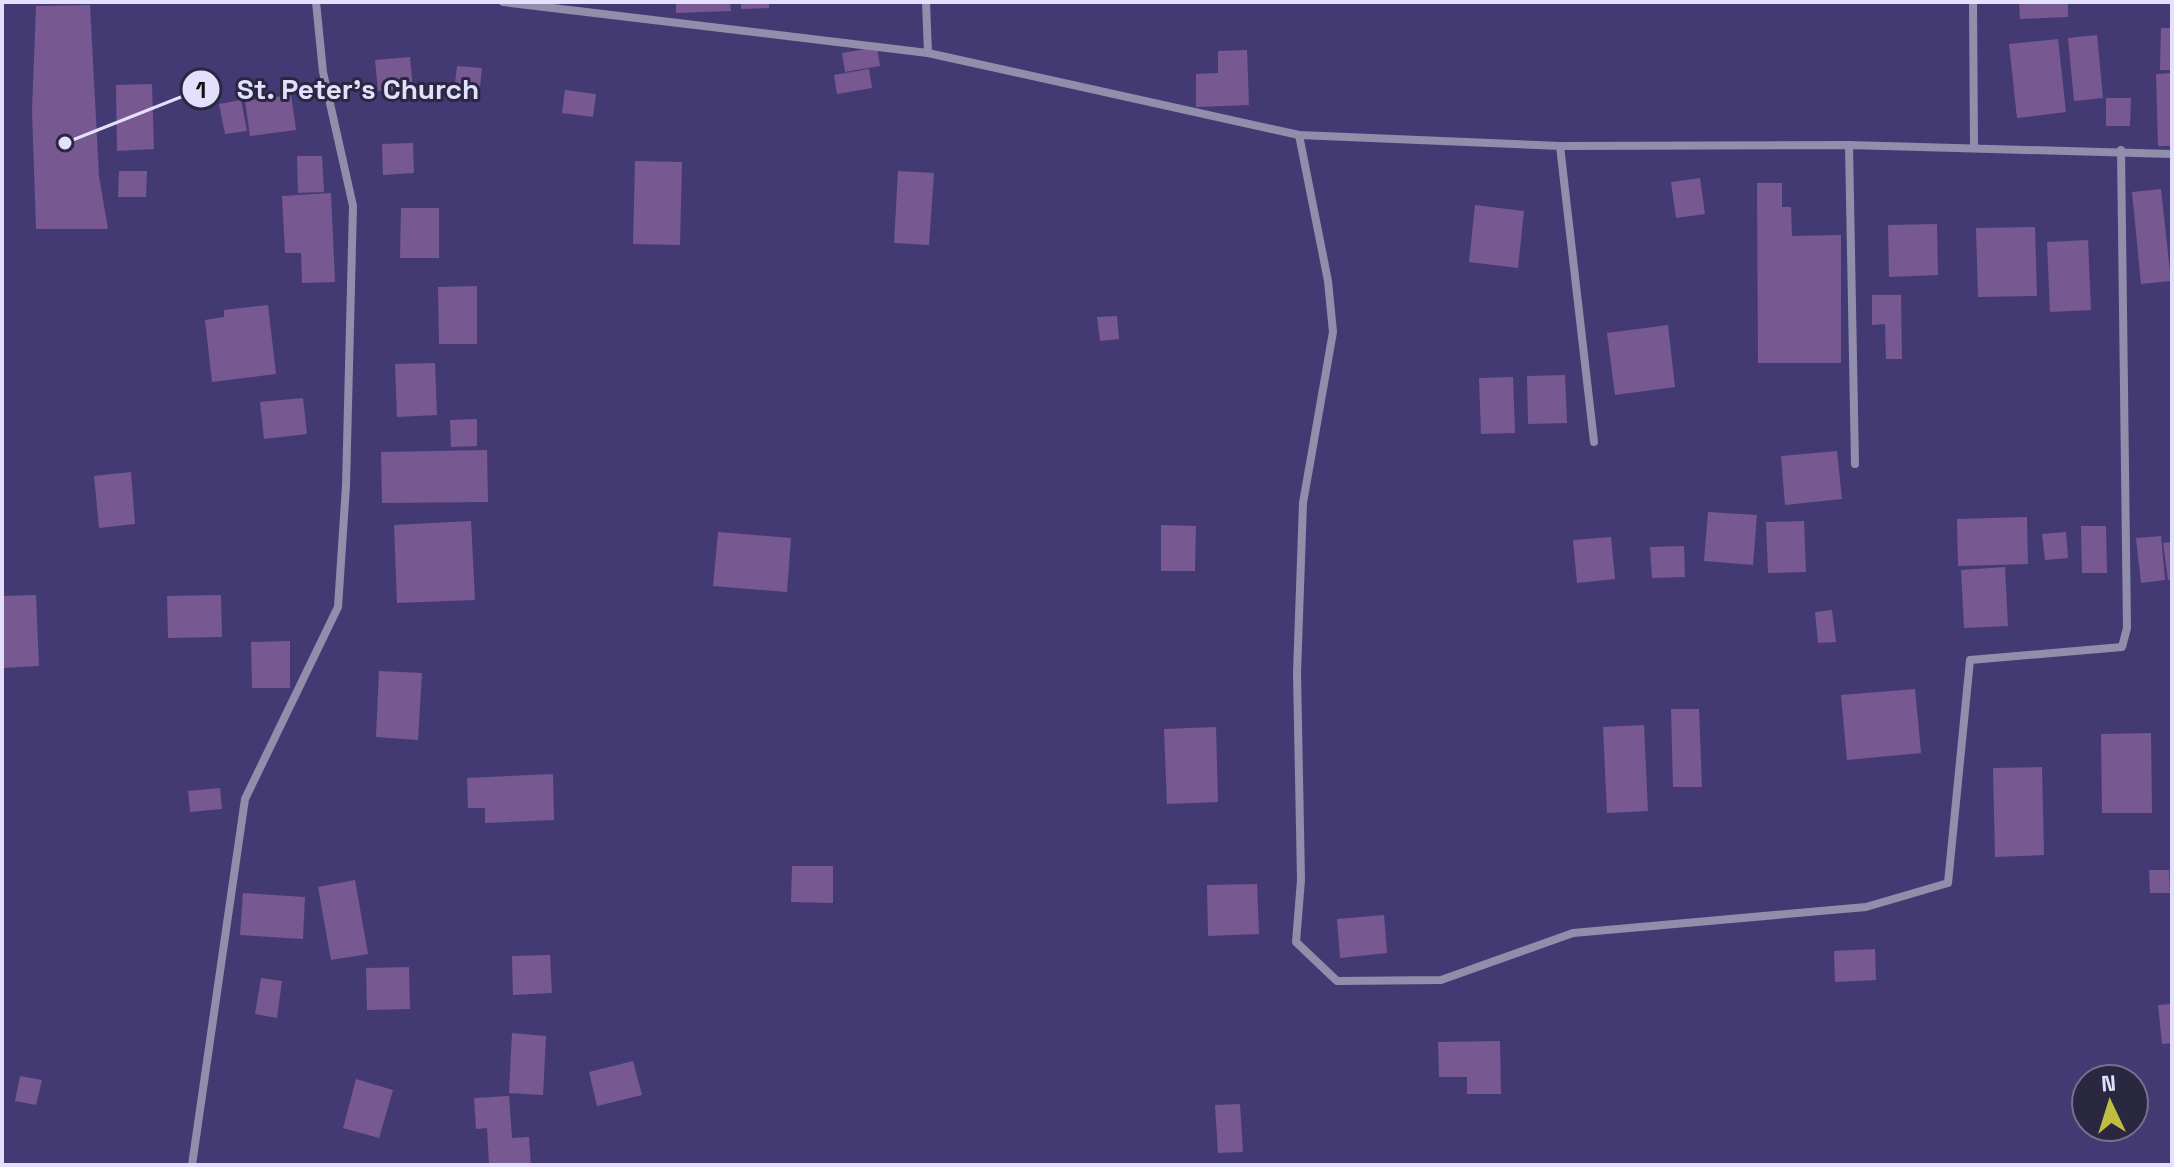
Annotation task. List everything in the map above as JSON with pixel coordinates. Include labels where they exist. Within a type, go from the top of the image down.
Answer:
[{"type":"street","points":[[192,1165],[245,799],[338,607],[346,486],[353,206],[323,72],[316,2]]},
{"type":"street","points":[[503,2],[928,53],[1299,135],[1560,146],[1849,145],[2121,150],[2172,154]]},
{"type":"street","points":[[926,2],[928,53]]},
{"type":"street","points":[[1973,2],[1974,148]]},
{"type":"street","points":[[1299,135],[1328,281],[1333,332],[1303,503],[1297,673],[1301,880],[1296,942],[1337,981],[1441,980],[1573,933],[1866,907],[1948,883],[1970,660],[2122,647],[2127,628],[2121,150]]},
{"type":"street","points":[[1849,145],[1855,464]]},
{"type":"street","points":[[1560,146],[1594,442]]},
{"type":"building","points":[[676,2],[730,2],[731,11],[676,13]]},
{"type":"building","points":[[741,2],[769,2],[769,8],[741,9]]},
{"type":"building","points":[[2019,2],[2068,2],[2068,17],[2020,19]]},
{"type":"building","points":[[90,5],[99,176],[108,229],[36,229],[32,111],[36,6]]},
{"type":"building","points":[[2161,28],[2172,28],[2172,70],[2160,70]]},
{"type":"building","points":[[2097,35],[2103,98],[2074,101],[2068,38]]},
{"type":"building","points":[[2058,39],[2066,112],[2017,118],[2009,44]]},
{"type":"building","points":[[877,47],[880,66],[845,72],[842,53]]},
{"type":"building","points":[[1247,50],[1249,105],[1196,107],[1196,74],[1218,73],[1218,51]]},
{"type":"building","points":[[410,57],[413,88],[378,91],[375,60]]},
{"type":"building","points":[[457,66],[482,68],[479,96],[454,93]]},
{"type":"building","points":[[869,69],[872,88],[837,94],[834,75]]},
{"type":"building","points":[[2172,73],[2172,146],[2158,146],[2156,74]]},
{"type":"building","points":[[152,84],[154,149],[117,151],[116,85]]},
{"type":"building","points":[[565,90],[596,94],[593,117],[562,113]]},
{"type":"building","points":[[291,95],[296,130],[250,136],[245,101]]},
{"type":"building","points":[[2106,98],[2131,98],[2130,126],[2106,126]]},
{"type":"building","points":[[241,100],[247,131],[225,134],[219,104]]},
{"type":"building","points":[[413,143],[414,173],[383,175],[382,144]]},
{"type":"building","points":[[297,156],[322,156],[324,192],[298,193]]},
{"type":"building","points":[[635,161],[682,162],[680,245],[633,244]]},
{"type":"building","points":[[119,171],[147,171],[146,197],[118,197]]},
{"type":"building","points":[[898,171],[934,173],[929,245],[894,243]]},
{"type":"building","points":[[1700,178],[1705,214],[1676,218],[1671,182]]},
{"type":"building","points":[[1757,183],[1782,183],[1782,207],[1791,207],[1792,236],[1841,235],[1841,363],[1758,363]]},
{"type":"building","points":[[2161,189],[2171,281],[2141,284],[2132,192]]},
{"type":"building","points":[[331,193],[335,282],[302,283],[301,253],[285,253],[282,196]]},
{"type":"building","points":[[1475,205],[1524,211],[1518,268],[1469,262]]},
{"type":"building","points":[[401,208],[439,208],[439,258],[400,258]]},
{"type":"building","points":[[1937,224],[1938,275],[1889,277],[1888,225]]},
{"type":"building","points":[[2035,227],[2037,296],[1978,297],[1976,228]]},
{"type":"building","points":[[2088,240],[2091,310],[2050,312],[2047,242]]},
{"type":"building","points":[[477,286],[477,344],[439,344],[438,287]]},
{"type":"building","points":[[1872,295],[1901,295],[1902,359],[1886,359],[1885,324],[1872,325]]},
{"type":"building","points":[[268,305],[276,374],[212,382],[205,320],[224,317],[224,310]]},
{"type":"building","points":[[1117,316],[1119,339],[1100,341],[1097,317]]},
{"type":"building","points":[[1668,325],[1675,387],[1615,395],[1607,333]]},
{"type":"building","points":[[435,363],[437,415],[397,417],[395,364]]},
{"type":"building","points":[[1565,375],[1567,423],[1528,424],[1527,376]]},
{"type":"building","points":[[1513,377],[1515,433],[1481,434],[1479,378]]},
{"type":"building","points":[[303,398],[307,434],[264,439],[260,402]]},
{"type":"building","points":[[477,419],[477,446],[451,447],[450,420]]},
{"type":"building","points":[[487,450],[488,502],[382,503],[381,452]]},
{"type":"building","points":[[1837,451],[1842,499],[1785,505],[1781,456]]},
{"type":"building","points":[[131,472],[135,524],[99,528],[94,476]]},
{"type":"building","points":[[1708,512],[1757,515],[1753,565],[1704,561]]},
{"type":"building","points":[[2027,517],[2028,564],[1958,566],[1957,519]]},
{"type":"building","points":[[471,521],[475,600],[397,603],[394,525]]},
{"type":"building","points":[[1804,521],[1806,572],[1768,573],[1766,522]]},
{"type":"building","points":[[1161,525],[1196,526],[1195,571],[1161,571]]},
{"type":"building","points":[[2081,526],[2106,526],[2107,573],[2082,573]]},
{"type":"building","points":[[718,532],[791,538],[787,592],[713,586]]},
{"type":"building","points":[[2066,532],[2068,558],[2045,560],[2042,534]]},
{"type":"building","points":[[2161,536],[2165,580],[2141,583],[2136,538]]},
{"type":"building","points":[[1611,537],[1615,579],[1577,583],[1573,540]]},
{"type":"building","points":[[2172,542],[2172,579],[2168,580],[2163,543]]},
{"type":"building","points":[[1684,546],[1685,577],[1652,578],[1650,547]]},
{"type":"building","points":[[2005,567],[2008,626],[1964,628],[1961,570]]},
{"type":"building","points":[[36,595],[39,666],[2,668],[2,596]]},
{"type":"building","points":[[221,595],[222,637],[168,638],[167,596]]},
{"type":"building","points":[[1832,610],[1836,642],[1818,643],[1815,612]]},
{"type":"building","points":[[290,641],[290,688],[252,688],[251,642]]},
{"type":"building","points":[[379,671],[422,673],[418,740],[376,737]]},
{"type":"building","points":[[1915,689],[1921,753],[1847,760],[1841,695]]},
{"type":"building","points":[[1671,709],[1699,709],[1702,787],[1673,787]]},
{"type":"building","points":[[1644,725],[1648,811],[1607,813],[1603,727]]},
{"type":"building","points":[[1216,727],[1218,802],[1167,804],[1164,729]]},
{"type":"building","points":[[2151,733],[2152,813],[2102,813],[2101,734]]},
{"type":"building","points":[[2042,767],[2044,855],[1995,857],[1993,768]]},
{"type":"building","points":[[553,774],[554,820],[485,823],[485,808],[468,808],[467,778]]},
{"type":"building","points":[[220,788],[222,809],[190,812],[188,791]]},
{"type":"building","points":[[792,866],[833,866],[833,903],[791,902]]},
{"type":"building","points":[[2149,870],[2169,870],[2170,893],[2150,893]]},
{"type":"building","points":[[355,880],[368,954],[331,960],[318,887]]},
{"type":"building","points":[[1257,884],[1259,934],[1208,936],[1207,885]]},
{"type":"building","points":[[243,893],[305,897],[303,939],[240,935]]},
{"type":"building","points":[[1384,915],[1387,953],[1340,958],[1337,919]]},
{"type":"building","points":[[1875,949],[1876,980],[1835,982],[1834,951]]},
{"type":"building","points":[[550,955],[552,993],[513,995],[512,956]]},
{"type":"building","points":[[409,967],[410,1009],[367,1010],[366,968]]},
{"type":"building","points":[[261,978],[282,981],[277,1018],[255,1014]]},
{"type":"building","points":[[2172,1004],[2172,1043],[2162,1044],[2158,1005]]},
{"type":"building","points":[[512,1033],[546,1036],[543,1095],[509,1093]]},
{"type":"building","points":[[1500,1041],[1501,1094],[1467,1094],[1467,1077],[1439,1077],[1438,1042]]},
{"type":"building","points":[[633,1061],[642,1095],[597,1106],[589,1072]]},
{"type":"building","points":[[20,1076],[42,1080],[36,1105],[15,1101]]},
{"type":"building","points":[[356,1079],[393,1090],[379,1138],[343,1128]]},
{"type":"building","points":[[509,1096],[512,1138],[529,1137],[531,1165],[489,1165],[487,1128],[476,1129],[474,1098]]},
{"type":"building","points":[[1240,1104],[1243,1152],[1218,1153],[1215,1105]]},
{"type":"place","name":"St. Peter's Church","points":[[65,143]]}]
